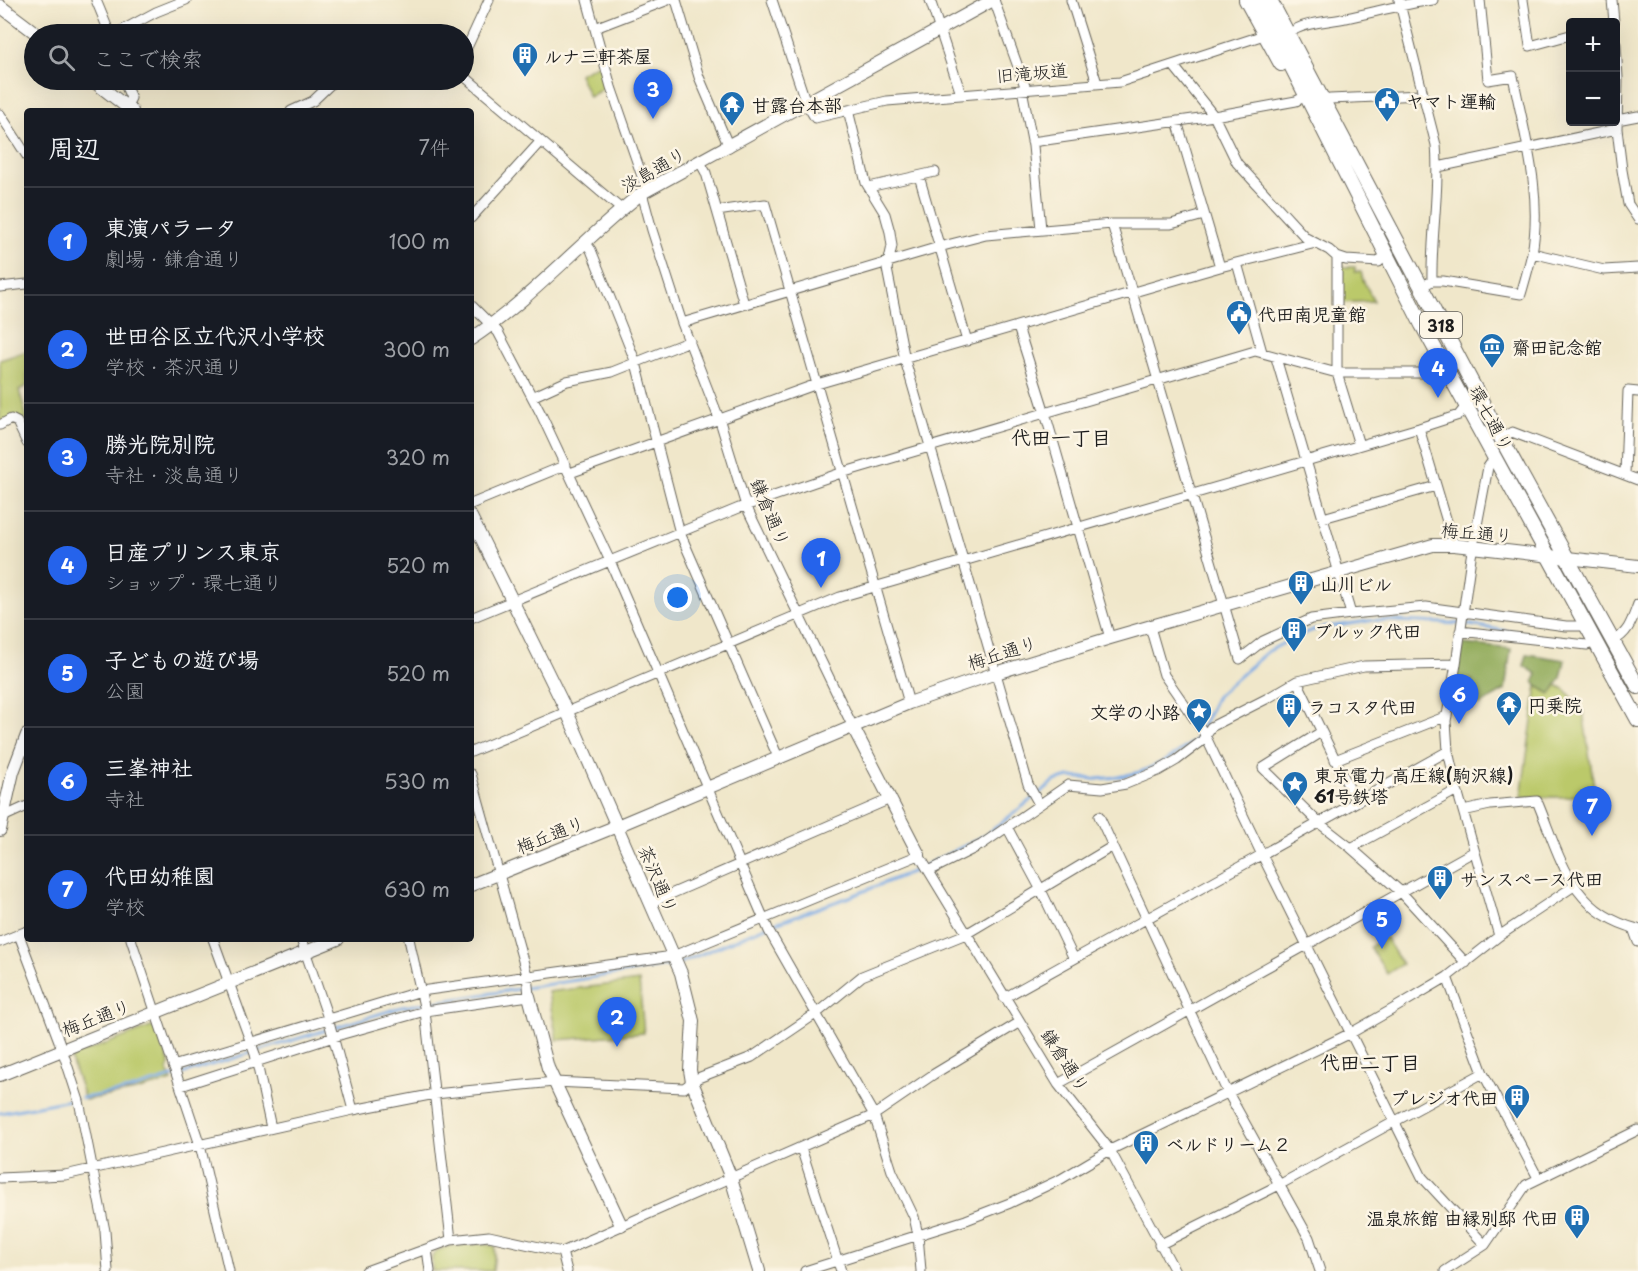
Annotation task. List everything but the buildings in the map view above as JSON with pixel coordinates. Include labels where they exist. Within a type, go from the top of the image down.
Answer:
[{"type":"main road","points":[[1246,0],[1286,74],[1316,95]]},
{"type":"main road","name":"環七通り","points":[[1258,0],[1427,284],[1501,438],[1637,684]]},
{"type":"main road","name":"環七通り","points":[[1270,0],[1316,95],[1386,254],[1493,458],[1597,642],[1638,720]]},
{"type":"main road","points":[[1281,0],[1314,70],[1316,95]]},
{"type":"street","points":[[96,0],[106,24]]},
{"type":"street","points":[[134,24],[186,0]]},
{"type":"street","points":[[474,32],[489,0]]},
{"type":"street","name":"鎌倉通り","points":[[587,0],[611,87],[644,182],[642,193],[652,230],[682,322],[720,421],[746,506],[852,725],[924,864],[1058,1084],[1110,1150],[1175,1271]]},
{"type":"street","points":[[595,28],[668,0]]},
{"type":"street","points":[[676,0],[699,77],[729,147]]},
{"type":"street","points":[[772,0],[806,103]]},
{"type":"street","points":[[930,0],[961,94]]},
{"type":"street","points":[[940,29],[994,0],[1024,89],[1041,229]]},
{"type":"street","points":[[1071,0],[1097,83]]},
{"type":"street","points":[[1296,29],[1346,18],[1399,2],[1433,0]]},
{"type":"street","points":[[1399,2],[1436,145],[1438,167],[1432,257],[1427,284],[1521,294],[1532,253],[1534,184],[1513,76],[1488,80],[1480,0]]},
{"type":"street","points":[[1523,0],[1530,46],[1566,35]]},
{"type":"street","points":[[1612,0],[1614,18]]},
{"type":"street","points":[[0,6],[24,24]]},
{"type":"street","name":"淡島通り","points":[[474,337],[491,325],[642,193],[940,29]]},
{"type":"street","name":"旧滝坂道","points":[[806,103],[814,118],[886,101],[1120,82],[1264,35]]},
{"type":"street","points":[[1173,65],[1214,116],[1237,163],[1306,238],[1346,260],[1379,262],[1386,254]]},
{"type":"street","points":[[474,85],[621,209]]},
{"type":"street","points":[[105,90],[129,108]]},
{"type":"street","points":[[127,90],[131,98],[130,108]]},
{"type":"street","points":[[298,108],[313,101],[325,90]]},
{"type":"street","points":[[1032,142],[1178,122],[1316,95],[1330,99],[1422,95]]},
{"type":"street","points":[[849,110],[866,183],[885,214],[890,232],[892,246],[887,262],[905,360],[962,560],[1035,798]]},
{"type":"street","points":[[0,114],[24,151]]},
{"type":"street","points":[[1620,123],[1638,116]]},
{"type":"street","points":[[1178,122],[1220,267]]},
{"type":"street","points":[[1438,167],[1526,148],[1609,126]]},
{"type":"street","points":[[1617,126],[1628,204],[1638,219]]},
{"type":"street","points":[[474,215],[540,142]]},
{"type":"street","points":[[700,162],[706,173],[744,304]]},
{"type":"street","points":[[869,186],[935,172]]},
{"type":"street","points":[[919,176],[967,341]]},
{"type":"street","points":[[717,211],[765,204],[909,703]]},
{"type":"street","points":[[682,322],[986,235],[1113,224],[1171,224],[1204,215]]},
{"type":"street","points":[[1113,224],[1240,659],[1263,641],[1311,619],[1350,614],[1426,607],[1566,626],[1588,626]]},
{"type":"street","points":[[585,242],[591,250],[636,363],[680,533],[778,757]]},
{"type":"street","points":[[474,503],[568,469],[720,421],[817,384],[1220,267],[1316,243]]},
{"type":"street","points":[[1532,253],[1604,270],[1638,268]]},
{"type":"street","points":[[1337,257],[1337,373],[1359,444]]},
{"type":"street","points":[[1237,263],[1262,352]]},
{"type":"street","points":[[0,287],[24,284]]},
{"type":"street","points":[[474,308],[498,332],[568,469],[610,561],[769,931],[874,1115],[892,1171],[914,1217],[921,1271]]},
{"type":"street","points":[[1018,327],[1110,638]]},
{"type":"street","points":[[532,397],[567,381],[612,372],[690,341]]},
{"type":"street","points":[[474,617],[746,506],[842,472],[1255,351],[1337,373],[1449,375]]},
{"type":"street","points":[[1276,358],[1350,614]]},
{"type":"street","points":[[1626,474],[1628,391],[1638,392]]},
{"type":"street","points":[[474,751],[798,614],[876,586],[1419,428],[1459,415],[1466,406]]},
{"type":"street","points":[[0,425],[11,419],[17,422],[24,437]]},
{"type":"street","points":[[1419,428],[1454,545]]},
{"type":"street","points":[[1501,438],[1512,432],[1638,480]]},
{"type":"street","points":[[1493,458],[1488,467],[1473,548],[1447,716],[1448,752],[1473,852],[1499,936]]},
{"type":"street","points":[[1323,518],[1436,486]]},
{"type":"street","name":"茶沢通り","points":[[474,523],[567,712],[675,960],[693,1021],[690,1070],[692,1082],[731,1178],[759,1271]]},
{"type":"street","name":"梅丘通り","points":[[474,884],[909,703],[1110,638],[1433,545],[1454,545],[1638,566]]},
{"type":"street","points":[[1613,641],[1622,637],[1626,632],[1638,604]]},
{"type":"street","points":[[1150,627],[1164,675],[1203,731],[1262,855],[1426,1183],[1485,1245]]},
{"type":"street","points":[[1460,628],[1587,645],[1597,642]]},
{"type":"street","points":[[177,1074],[423,1001],[675,960],[764,919],[981,845],[1007,827],[1035,798],[1068,785],[1102,788],[1141,779],[1177,760],[1203,731],[1297,681],[1364,666],[1456,664]]},
{"type":"street","points":[[1297,681],[1356,802]]},
{"type":"street","points":[[1335,760],[1447,716]]},
{"type":"street","points":[[1322,732],[1263,768],[1319,823],[1401,892],[1466,963]]},
{"type":"street","points":[[0,830],[13,772],[24,743]]},
{"type":"street","points":[[1004,998],[1448,752]]},
{"type":"street","points":[[474,784],[500,874],[548,1068],[564,1098],[621,1225]]},
{"type":"street","points":[[1351,848],[1457,790]]},
{"type":"street","points":[[650,903],[890,799]]},
{"type":"street","points":[[1463,811],[1490,805],[1537,801],[1574,886],[1588,904],[1608,919],[1635,928],[1638,942]]},
{"type":"street","points":[[3,817],[24,807]]},
{"type":"street","points":[[1099,816],[1188,1011],[1227,1091],[1309,1238],[1320,1271]]},
{"type":"street","points":[[1007,827],[1041,890],[1074,959]]},
{"type":"street","points":[[0,1178],[65,1175],[353,1110],[435,1094],[554,1082],[684,1088],[692,1082],[752,1057],[816,1013],[862,976],[966,934],[1113,846]]},
{"type":"street","points":[[1058,1084],[1473,852]]},
{"type":"street","points":[[805,1271],[966,1220],[1015,1201],[1061,1179],[1110,1150],[1227,1091],[1351,1033],[1447,977],[1499,936],[1574,886]]},
{"type":"street","points":[[0,942],[23,933]]},
{"type":"street","points":[[26,942],[77,1096],[105,1232],[108,1271]]},
{"type":"street","points":[[132,942],[200,1145],[229,1271]]},
{"type":"street","points":[[214,942],[253,1050],[272,1128]]},
{"type":"street","points":[[301,942],[331,1027],[353,1110]]},
{"type":"street","name":"梅丘通り","points":[[0,1075],[330,942]]},
{"type":"street","points":[[410,942],[423,1001],[451,1240]]},
{"type":"street","points":[[1447,977],[1483,1073],[1538,1178]]},
{"type":"street","points":[[177,1074],[423,1001],[528,985]]},
{"type":"street","points":[[366,1271],[451,1240],[489,1236],[562,1252],[874,1115],[934,1074],[1020,1022]]},
{"type":"street","points":[[1159,1245],[1280,1185],[1483,1073]]},
{"type":"street","points":[[1446,1271],[1485,1245],[1526,1185],[1638,1130]]},
{"type":"street","points":[[801,1148],[841,1271]]},
{"type":"street","points":[[427,1249],[430,1271]]},
{"type":"street","points":[[562,1252],[567,1271]]},
{"type":"green space","points":[[602,62],[608,86],[589,97],[579,74]]},
{"type":"green space","points":[[1341,267],[1355,267],[1355,272],[1361,272],[1374,301],[1340,303]]},
{"type":"green space","points":[[24,352],[24,388],[19,390],[24,408],[24,419],[20,421],[0,422],[0,360]]},
{"type":"green space","points":[[1463,644],[1511,649],[1505,690],[1480,705],[1470,706],[1472,680],[1456,678]]},
{"type":"green space","points":[[1527,654],[1565,660],[1561,678],[1551,694],[1537,686],[1534,681],[1537,674],[1524,666]]},
{"type":"green space","points":[[1557,685],[1566,690],[1583,711],[1595,794],[1521,797],[1537,686],[1551,694]]},
{"type":"green space","points":[[1385,937],[1402,964],[1387,974],[1370,947]]},
{"type":"green space","points":[[639,981],[644,1033],[557,1040],[548,992]]},
{"type":"green space","points":[[151,1027],[156,1028],[169,1062],[168,1073],[172,1081],[136,1091],[85,1100],[71,1060],[73,1056]]},
{"type":"green space","points":[[481,1244],[495,1246],[493,1271],[432,1271],[432,1257],[436,1251],[449,1246]]},
{"type":"waterway","points":[[680,963],[770,925],[914,871],[986,835],[1055,781],[1069,777],[1096,779],[1118,777],[1140,772],[1167,760],[1195,741],[1217,696],[1267,652],[1297,636],[1316,629],[1374,620],[1465,624],[1524,634]]},
{"type":"waterway","points":[[82,1098],[129,1090],[402,1007],[674,965]]},
{"type":"waterway","points":[[0,1113],[75,1099]]},
{"type":"place","name":"ルナ三軒茶屋","points":[[525,78]]},
{"type":"place","name":"勝光院別院","points":[[653,119]]},
{"type":"place","name":"ヤマト運輸","points":[[1387,123]]},
{"type":"place","name":"甘露台本部","points":[[732,127]]},
{"type":"place","name":"代田南児童館","points":[[1239,336]]},
{"type":"place","name":"齋田記念館","points":[[1492,369]]},
{"type":"place","name":"日産プリンス東京","points":[[1438,398]]},
{"type":"place","name":"東演パラータ","points":[[821,588]]},
{"type":"place","name":"山川ビル","points":[[1301,606]]},
{"type":"place","name":"ブルック代田","points":[[1294,653]]},
{"type":"place","name":"三峯神社","points":[[1459,724]]},
{"type":"place","name":"円乗院","points":[[1509,727]]},
{"type":"place","name":"ラコスタ代田","points":[[1289,729]]},
{"type":"place","name":"文学の小路","points":[[1199,734]]},
{"type":"place","name":"東京電力 高圧線(駒沢線) 61号鉄塔","points":[[1295,807]]},
{"type":"place","name":"代田幼稚園","points":[[1592,836]]},
{"type":"place","name":"サンスペース代田","points":[[1440,901]]},
{"type":"place","name":"子どもの遊び場","points":[[1382,949]]},
{"type":"place","name":"世田谷区立代沢小学校","points":[[617,1047]]},
{"type":"place","name":"プレジオ代田","points":[[1517,1120]]},
{"type":"place","name":"ベルドリーム２","points":[[1146,1166]]},
{"type":"place","name":"温泉旅館 由縁別邸 代田","points":[[1577,1240]]},
{"type":"district","name":"代田一丁目","points":[[1061,437]]},
{"type":"district","name":"代田二丁目","points":[[1370,1062]]}]
